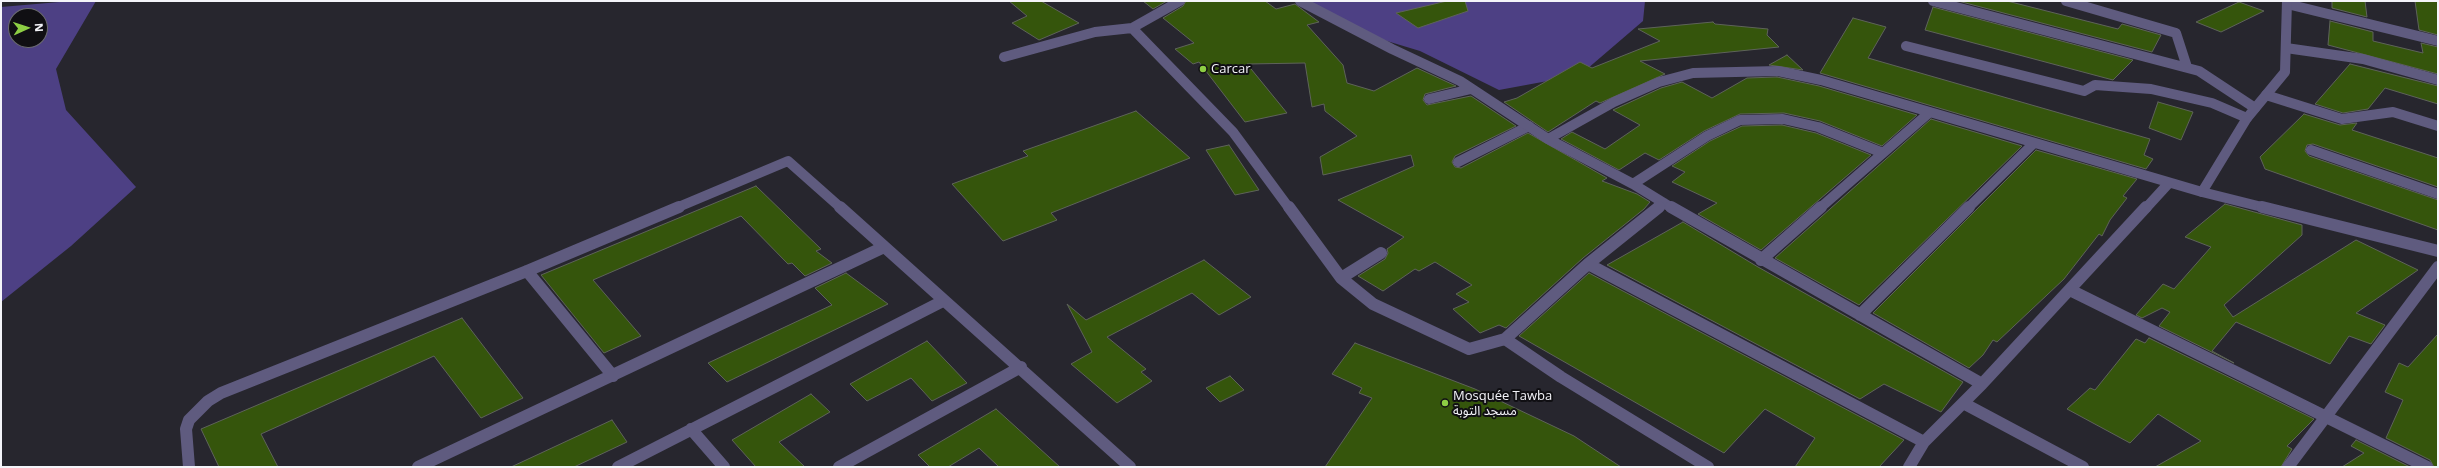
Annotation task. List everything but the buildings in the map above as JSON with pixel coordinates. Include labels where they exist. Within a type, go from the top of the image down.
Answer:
[{"type":"street","points":[[1004,57],[1095,32],[1132,28],[1180,1]]},
{"type":"street","points":[[1300,1],[1471,89],[1548,139],[1633,184],[1762,260],[1982,384]]},
{"type":"street","points":[[1934,1],[2199,70],[2255,108]]},
{"type":"street","points":[[2066,1],[2176,33],[2187,67]]},
{"type":"street","points":[[2202,192],[2247,118],[2285,72],[2287,3],[2438,41]]},
{"type":"street","points":[[1132,28],[1233,132],[1341,278],[1373,304],[1468,349],[1505,339],[1588,264],[1664,203]]},
{"type":"street","points":[[1906,46],[2084,90],[2095,85],[2150,89],[2212,103],[2247,118]]},
{"type":"street","points":[[2286,48],[2363,58],[2438,80]]},
{"type":"street","points":[[1548,139],[1614,102],[1659,82],[1693,73],[1778,71],[1821,80],[2168,184],[2438,251]]},
{"type":"street","points":[[1429,99],[1471,89]]},
{"type":"street","points":[[2266,95],[2342,119],[2393,112],[2438,126]]},
{"type":"street","points":[[1762,260],[1930,112]]},
{"type":"street","points":[[1633,184],[1707,136],[1740,120],[1783,119],[1818,127],[1883,154]]},
{"type":"street","points":[[1458,162],[1529,126]]},
{"type":"street","points":[[1860,315],[2034,143]]},
{"type":"street","points":[[2311,150],[2438,194]]},
{"type":"street","points":[[189,467],[186,430],[190,420],[197,410],[221,393],[527,270],[788,162],[944,301],[1021,367],[1130,467]]},
{"type":"street","points":[[1909,467],[1924,442],[1982,384],[2168,184]]},
{"type":"street","points":[[418,467],[884,247]]},
{"type":"street","points":[[1341,278],[1381,252]]},
{"type":"street","points":[[1588,264],[1924,442]]},
{"type":"street","points":[[2288,467],[2438,267]]},
{"type":"street","points":[[527,270],[613,376]]},
{"type":"street","points":[[2070,290],[2427,467]]},
{"type":"street","points":[[618,467],[944,301]]},
{"type":"street","points":[[1505,339],[1561,377],[1708,467]]},
{"type":"street","points":[[839,467],[1021,367]]},
{"type":"street","points":[[1963,404],[2083,467]]},
{"type":"street","points":[[691,429],[724,467]]},
{"type":"shaded area","points":[[71,1],[96,1],[56,69],[66,110],[136,187],[71,246],[1,302],[1,7]]},
{"type":"shaded area","points":[[1307,1],[1645,1],[1643,21],[1580,75],[1499,90],[1420,51],[1357,32]]},
{"type":"place","name":"Carcar","points":[[1203,69]]},
{"type":"place","name":"Mosquée Tawba مسجد التوبة","points":[[1445,403]]}]
